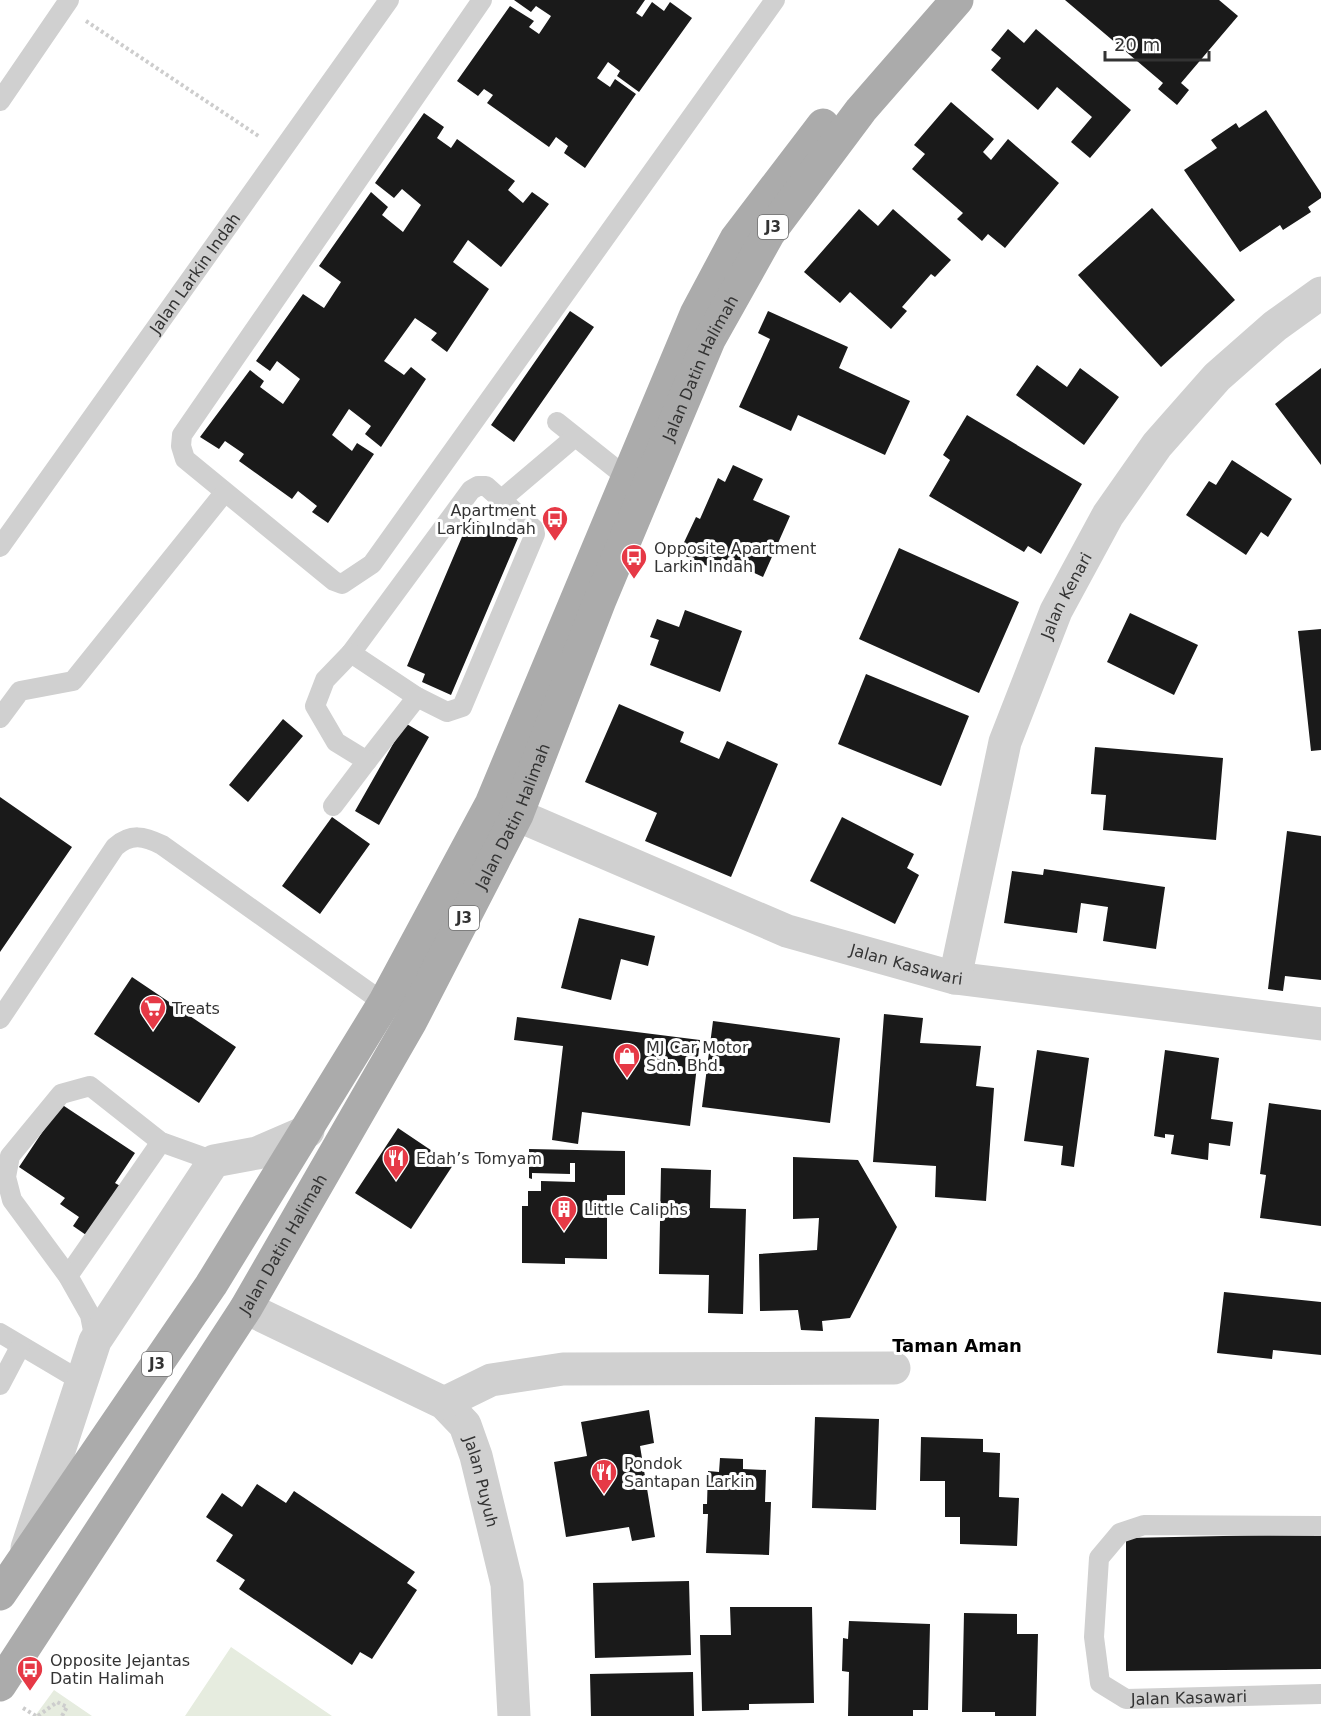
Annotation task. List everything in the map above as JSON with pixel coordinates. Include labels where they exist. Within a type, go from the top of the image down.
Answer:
[{"type":"main road","name":"Jalan Datin Halimah","points":[[0,1594],[212,1285],[384,1003],[491,804],[696,314],[736,239],[783,175],[927,0]]},
{"type":"main road","name":"Jalan Datin Halimah","points":[[0,1685],[246,1308],[411,1021],[517,815],[600,600],[709,340],[769,233],[861,110],[957,0]]},
{"type":"street","name":"Jalan Kenari","points":[[955,978],[1005,741],[1056,611],[1108,515],[1157,445],[1217,377],[1275,326],[1321,293]]},
{"type":"street","name":"Jalan Kasawari","points":[[517,815],[787,931],[955,978],[1321,1024]]},
{"type":"street","points":[[24,1558],[95,1341],[214,1161],[257,1153],[308,1131]]},
{"type":"street","name":"Jalan Puyuh","points":[[246,1308],[444,1403],[465,1425],[476,1456],[507,1584],[514,1716]]},
{"type":"street","points":[[444,1403],[491,1380],[563,1369],[894,1368]]},
{"type":"lane","name":"Jalan Larkin Indah","points":[[0,547],[284,152],[389,0]]},
{"type":"lane","points":[[482,0],[182,435],[181,446],[185,459],[334,581],[342,584],[372,564],[511,384],[775,0]]},
{"type":"lane","points":[[0,101],[67,3]]},
{"type":"lane","points":[[557,422],[626,477]]},
{"type":"lane","points":[[502,499],[575,437]]},
{"type":"lane","points":[[351,653],[417,697],[447,712],[462,707],[535,534],[502,499],[486,486],[471,490],[351,653],[325,680],[315,706],[336,742],[367,761]]},
{"type":"lane","points":[[0,718],[20,691],[73,681],[224,493]]},
{"type":"lane","points":[[333,806],[417,697]]},
{"type":"lane","points":[[0,1019],[115,847],[125,839],[137,836],[162,845],[384,1003]]},
{"type":"lane","points":[[95,1341],[90,1315],[68,1276],[12,1200],[6,1177],[10,1156],[61,1094],[90,1086],[161,1142],[214,1161]]},
{"type":"lane","points":[[68,1276],[161,1142]]},
{"type":"lane","points":[[0,1333],[20,1347],[81,1381]]},
{"type":"lane","points":[[0,1384],[20,1347]]},
{"type":"lane","name":"Jalan Kasawari","points":[[1321,1526],[1144,1524],[1120,1533],[1099,1558],[1094,1637],[1100,1683],[1126,1699],[1321,1694]]},
{"type":"path","points":[[67,3],[284,152]]},
{"type":"path","points":[[38,1716],[57,1702],[67,1707],[62,1716]]},
{"type":"shaded area","points":[[231,1647],[332,1716],[185,1716]]},
{"type":"shaded area","points":[[54,1690],[92,1716],[35,1716]]},
{"type":"building","points":[[514,0],[645,0],[636,13],[642,17],[652,2],[664,11],[670,2],[692,18],[639,92],[617,76],[620,71],[608,62],[597,78],[610,87],[615,79],[636,94],[585,168],[564,153],[568,146],[556,137],[549,147],[487,103],[493,95],[484,89],[478,96],[457,81],[510,6],[534,21],[529,27],[539,34],[551,16],[536,6],[531,12]]},
{"type":"building","points":[[1065,0],[1219,0],[1238,16],[1181,83],[1189,90],[1177,105],[1158,89],[1163,83]]},
{"type":"building","points":[[1008,29],[1024,43],[1036,29],[1131,110],[1090,158],[1071,142],[1092,117],[1057,87],[1038,110],[991,70],[1001,58],[991,50]]},
{"type":"building","points":[[951,102],[994,139],[983,152],[991,160],[1008,139],[1059,183],[1005,248],[988,234],[982,241],[957,219],[963,213],[912,169],[925,154],[914,145]]},
{"type":"building","points":[[1266,110],[1321,193],[1321,198],[1308,207],[1311,212],[1283,230],[1280,225],[1240,252],[1184,170],[1217,148],[1211,140],[1236,123],[1239,128]]},
{"type":"building","points":[[424,113],[444,127],[437,138],[451,148],[457,139],[515,181],[508,190],[523,203],[532,192],[549,204],[501,267],[468,240],[453,262],[489,289],[447,352],[431,340],[437,333],[415,318],[384,361],[404,375],[411,367],[426,379],[381,447],[365,434],[371,426],[349,409],[332,435],[352,451],[357,443],[374,454],[328,523],[312,512],[317,506],[298,491],[292,499],[239,461],[244,454],[225,441],[219,449],[200,437],[250,370],[264,381],[260,387],[283,404],[300,379],[277,361],[270,371],[256,361],[303,294],[324,308],[341,282],[319,266],[371,192],[388,207],[382,215],[403,232],[421,205],[402,189],[394,198],[375,183]]},
{"type":"building","points":[[1152,208],[1235,300],[1161,367],[1078,275]]},
{"type":"building","points":[[859,209],[878,226],[893,209],[951,260],[935,277],[931,274],[902,307],[907,311],[891,329],[850,292],[840,303],[804,272]]},
{"type":"building","points":[[570,311],[594,327],[514,442],[491,425]]},
{"type":"building","points":[[768,311],[848,347],[839,368],[910,401],[885,455],[798,415],[791,431],[739,407],[770,339],[758,333]]},
{"type":"building","points":[[1037,365],[1067,387],[1080,368],[1119,397],[1084,445],[1016,395]]},
{"type":"building","points":[[1321,368],[1321,465],[1275,404]]},
{"type":"building","points":[[967,415],[1082,484],[1041,554],[1028,546],[1024,552],[929,496],[950,460],[943,455]]},
{"type":"building","points":[[1232,460],[1292,499],[1268,537],[1261,532],[1246,555],[1186,515],[1209,481],[1216,485]]},
{"type":"building","points":[[733,465],[763,479],[753,500],[790,516],[763,577],[722,558],[716,570],[679,553],[696,517],[700,519],[718,478],[725,482]]},
{"type":"building","points":[[470,518],[518,538],[451,695],[422,682],[425,674],[407,666]]},
{"type":"building","points":[[899,548],[1019,602],[979,693],[859,639]]},
{"type":"building","points":[[685,610],[742,631],[720,692],[650,665],[659,640],[650,637],[657,619],[679,627]]},
{"type":"building","points":[[1130,613],[1198,645],[1174,695],[1107,662]]},
{"type":"building","points":[[1321,629],[1321,750],[1311,751],[1298,631]]},
{"type":"building","points":[[866,674],[969,716],[941,786],[838,744]]},
{"type":"building","points":[[619,704],[684,732],[680,742],[719,759],[727,741],[778,764],[731,877],[645,841],[657,813],[585,782]]},
{"type":"building","points":[[283,719],[303,736],[248,802],[229,785]]},
{"type":"building","points":[[405,723],[429,737],[379,825],[355,811]]},
{"type":"building","points":[[1095,747],[1223,758],[1216,840],[1103,830],[1106,795],[1091,794]]},
{"type":"building","points":[[0,797],[72,847],[0,952]]},
{"type":"building","points":[[332,817],[370,844],[320,914],[282,886]]},
{"type":"building","points":[[842,817],[914,854],[907,868],[919,875],[895,924],[810,881]]},
{"type":"building","points":[[1287,831],[1321,836],[1321,980],[1285,976],[1283,991],[1268,989]]},
{"type":"building","points":[[1044,869],[1165,887],[1156,949],[1103,941],[1108,907],[1081,903],[1077,933],[1004,923],[1012,871],[1043,875]]},
{"type":"building","points":[[579,918],[655,936],[648,966],[621,959],[611,1000],[561,988]]},
{"type":"building","points":[[132,977],[236,1047],[199,1103],[94,1034]]},
{"type":"building","points":[[884,1014],[923,1018],[920,1043],[981,1046],[976,1086],[994,1088],[986,1201],[935,1197],[936,1166],[873,1162]]},
{"type":"building","name":"MJ Car Motor Sdn. Bhd.","points":[[517,1017],[700,1040],[690,1126],[582,1112],[578,1144],[552,1140],[563,1046],[514,1040]]},
{"type":"building","points":[[713,1021],[840,1038],[830,1123],[702,1107]]},
{"type":"building","points":[[1037,1050],[1089,1058],[1074,1167],[1061,1165],[1063,1146],[1024,1141]]},
{"type":"building","points":[[1165,1050],[1219,1058],[1211,1119],[1233,1122],[1230,1146],[1209,1143],[1208,1160],[1171,1154],[1174,1135],[1165,1134],[1165,1138],[1154,1136]]},
{"type":"building","points":[[1269,1103],[1321,1110],[1321,1226],[1260,1218],[1266,1175],[1260,1174]]},
{"type":"building","points":[[61,1104],[135,1153],[115,1183],[122,1187],[89,1237],[73,1226],[79,1217],[60,1204],[65,1198],[19,1167]]},
{"type":"building","points":[[398,1128],[453,1165],[411,1229],[355,1193]]},
{"type":"building","name":"Little Caliphs","points":[[529,1149],[625,1151],[625,1195],[607,1195],[607,1259],[565,1258],[565,1264],[522,1263],[522,1206],[528,1206],[528,1191],[541,1191],[541,1181],[575,1182],[575,1163],[570,1163],[570,1174],[532,1173],[532,1179],[529,1178]]},
{"type":"building","points":[[793,1157],[858,1160],[897,1227],[850,1318],[822,1321],[823,1331],[801,1330],[798,1310],[760,1311],[759,1254],[817,1250],[819,1218],[793,1219]]},
{"type":"building","points":[[661,1168],[711,1170],[710,1208],[746,1209],[743,1314],[708,1313],[709,1275],[659,1274]]},
{"type":"building","points":[[1224,1292],[1321,1302],[1321,1355],[1273,1350],[1272,1359],[1217,1353]]},
{"type":"building","name":"Pondok Santapan Larkin","points":[[649,1410],[654,1443],[640,1446],[655,1537],[632,1541],[629,1527],[566,1537],[554,1462],[587,1456],[581,1422]]},
{"type":"building","points":[[815,1417],[879,1419],[876,1510],[812,1508]]},
{"type":"building","points":[[921,1437],[983,1439],[983,1452],[1000,1453],[999,1497],[1019,1498],[1017,1546],[960,1544],[960,1517],[945,1517],[945,1481],[920,1481]]},
{"type":"building","points":[[720,1458],[743,1459],[743,1469],[766,1470],[765,1502],[771,1502],[769,1555],[706,1553],[708,1514],[703,1514],[703,1504],[707,1504],[708,1471],[719,1472]]},
{"type":"building","points":[[257,1484],[286,1503],[294,1491],[415,1572],[407,1583],[417,1590],[372,1659],[360,1652],[352,1665],[239,1589],[245,1580],[216,1561],[233,1535],[206,1517],[222,1493],[242,1507]]},
{"type":"building","points":[[1321,1534],[1321,1669],[1126,1671],[1126,1538]]},
{"type":"building","points":[[689,1581],[691,1655],[595,1658],[593,1583]]},
{"type":"building","points":[[730,1607],[812,1607],[814,1703],[749,1704],[749,1710],[702,1711],[700,1635],[731,1635]]},
{"type":"building","points":[[964,1613],[1017,1614],[1017,1634],[1038,1634],[1036,1716],[995,1716],[995,1712],[962,1712]]},
{"type":"building","points":[[849,1621],[930,1624],[928,1710],[913,1710],[913,1716],[848,1716],[849,1672],[842,1671],[843,1638],[848,1639]]},
{"type":"building","points":[[693,1672],[694,1716],[591,1716],[590,1674]]},
{"type":"place","name":"Apartment Larkin Indah","points":[[555,542]]},
{"type":"place","name":"Opposite Apartment Larkin Indah","points":[[634,580]]},
{"type":"place","name":"Treats","points":[[153,1031]]},
{"type":"place","name":"MJ Car Motor Sdn. Bhd.","points":[[627,1079]]},
{"type":"place","name":"Edah’s Tomyam","points":[[396,1181]]},
{"type":"place","name":"Little Caliphs","points":[[564,1232]]},
{"type":"place","name":"Pondok Santapan Larkin","points":[[604,1495]]},
{"type":"place","name":"Opposite Jejantas Datin Halimah","points":[[30,1692]]},
{"type":"district","name":"Taman Aman","points":[[957,1346]]}]
